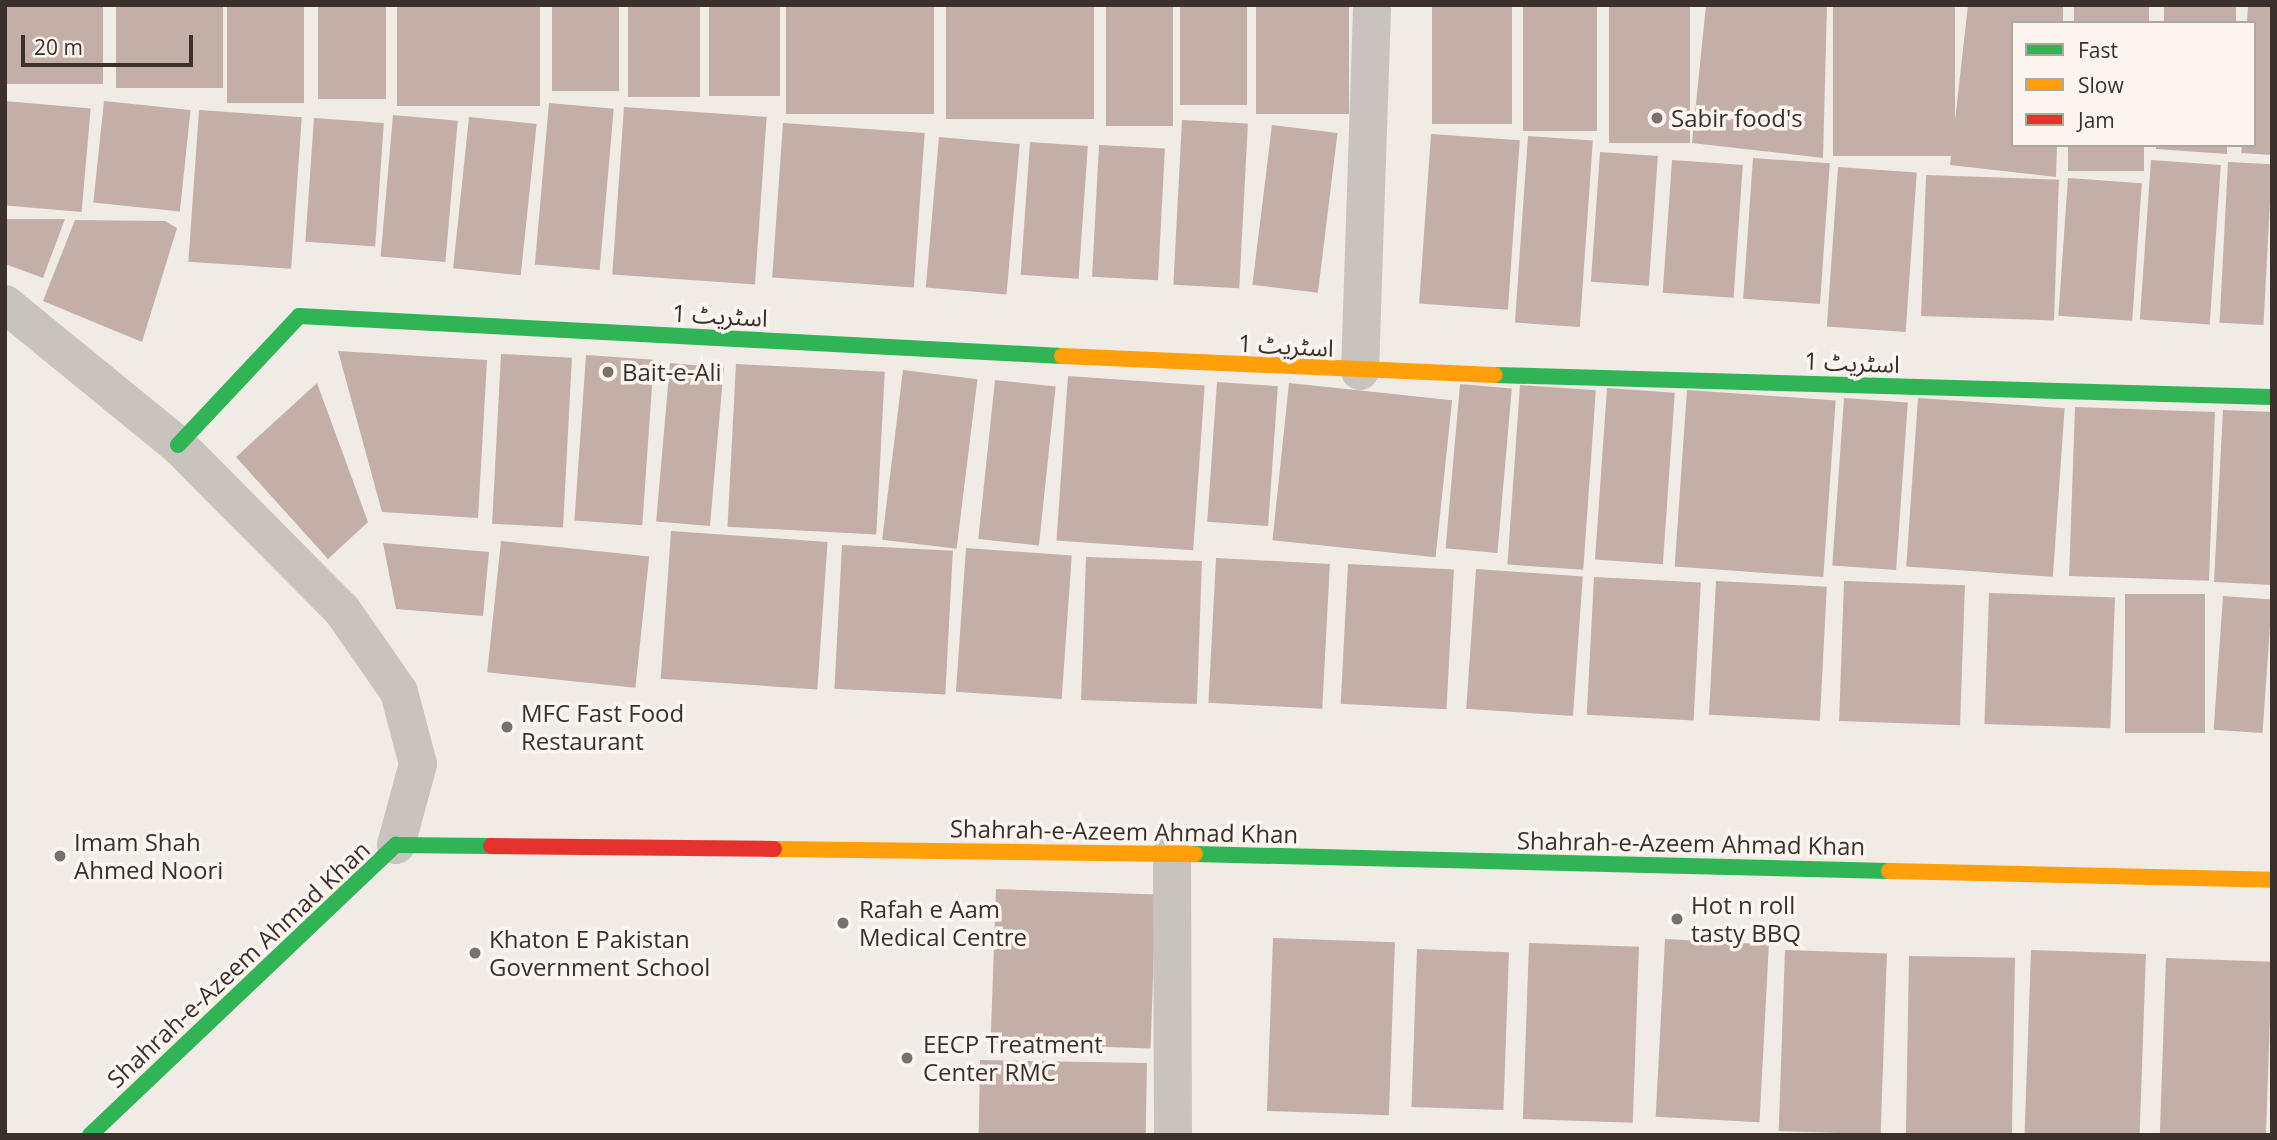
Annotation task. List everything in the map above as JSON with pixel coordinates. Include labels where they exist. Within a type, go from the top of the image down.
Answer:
[{"type":"street","points":[[1360,371],[1372,5]]},
{"type":"street","points":[[5,304],[178,445],[342,610],[399,692],[418,764],[396,845]]},
{"type":"street","name":"اسٹریٹ 1","points":[[178,445],[299,316],[1360,371],[2272,397]]},
{"type":"street","name":"Shahrah-e-Azeem Ahmad Khan","points":[[90,1135],[396,845],[1172,853],[2272,880]]},
{"type":"street","points":[[1172,853],[1173,1135]]},
{"type":"building","points":[[5,5],[103,5],[103,84],[5,84]]},
{"type":"building","points":[[116,5],[223,5],[223,88],[116,88]]},
{"type":"building","points":[[227,5],[304,5],[304,103],[227,103]]},
{"type":"building","points":[[318,5],[386,5],[386,99],[318,99]]},
{"type":"building","points":[[397,5],[540,5],[540,106],[397,106]]},
{"type":"building","points":[[552,5],[619,5],[619,91],[552,91]]},
{"type":"building","points":[[628,5],[700,5],[700,97],[628,97]]},
{"type":"building","points":[[709,5],[780,5],[780,96],[709,96]]},
{"type":"building","points":[[786,5],[934,5],[934,114],[786,114]]},
{"type":"building","points":[[946,5],[1094,5],[1094,119],[946,119]]},
{"type":"building","points":[[1106,5],[1173,5],[1173,126],[1106,126]]},
{"type":"building","points":[[1180,5],[1247,5],[1247,105],[1180,105]]},
{"type":"building","points":[[1256,5],[1349,5],[1349,114],[1256,114]]},
{"type":"building","points":[[1432,5],[1512,5],[1512,124],[1432,124]]},
{"type":"building","points":[[1523,5],[1597,5],[1597,131],[1523,131]]},
{"type":"building","points":[[1609,5],[1690,5],[1690,143],[1609,143]]},
{"type":"building","points":[[1706,5],[1827,5],[1823,158],[1692,143]]},
{"type":"building","points":[[1833,5],[1955,5],[1955,156],[1833,156]]},
{"type":"building","points":[[1968,5],[2063,5],[2063,21],[2011,21],[2011,147],[2057,147],[2056,177],[1950,165]]},
{"type":"building","points":[[2074,5],[2149,5],[2149,21],[2074,21]]},
{"type":"building","points":[[2164,5],[2236,5],[2236,21],[2164,21]]},
{"type":"building","points":[[2248,5],[2272,5],[2272,155],[2241,153],[2242,147],[2256,147],[2256,21],[2247,21]]},
{"type":"building","points":[[5,101],[91,108],[82,212],[5,205]]},
{"type":"building","points":[[104,101],[191,110],[180,212],[93,202]]},
{"type":"building","points":[[549,103],[614,109],[600,270],[535,264]]},
{"type":"building","points":[[624,107],[767,117],[755,285],[612,275]]},
{"type":"building","points":[[199,110],[302,117],[291,269],[188,262]]},
{"type":"building","points":[[393,115],[458,121],[445,262],[381,256]]},
{"type":"building","points":[[469,117],[537,124],[521,275],[453,268]]},
{"type":"building","points":[[314,118],[384,123],[375,247],[305,242]]},
{"type":"building","points":[[1182,120],[1248,123],[1239,288],[1173,285]]},
{"type":"building","points":[[783,123],[925,133],[914,288],[772,278]]},
{"type":"building","points":[[1272,125],[1338,133],[1318,293],[1252,285]]},
{"type":"building","points":[[1431,134],[1520,140],[1508,310],[1419,304]]},
{"type":"building","points":[[1528,136],[1593,141],[1580,327],[1515,323]]},
{"type":"building","points":[[939,137],[1020,144],[1007,294],[926,287]]},
{"type":"building","points":[[1030,142],[1088,146],[1079,279],[1021,275]]},
{"type":"building","points":[[1099,145],[1165,148],[1158,280],[1092,277]]},
{"type":"building","points":[[2068,147],[2144,147],[2144,171],[2068,171]]},
{"type":"building","points":[[2227,147],[2227,154],[2156,149]]},
{"type":"building","points":[[1600,152],[1658,156],[1649,286],[1591,282]]},
{"type":"building","points":[[1753,158],[1830,163],[1820,304],[1743,299]]},
{"type":"building","points":[[1672,160],[1743,165],[1734,298],[1663,293]]},
{"type":"building","points":[[2151,160],[2221,165],[2210,324],[2140,320]]},
{"type":"building","points":[[2228,162],[2272,164],[2264,325],[2220,323]]},
{"type":"building","points":[[1838,167],[1917,173],[1906,332],[1827,327]]},
{"type":"building","points":[[1926,175],[2059,180],[2054,321],[1921,316]]},
{"type":"building","points":[[2068,178],[2142,183],[2132,321],[2058,316]]},
{"type":"building","points":[[5,219],[65,219],[43,278],[5,264]]},
{"type":"building","points":[[75,220],[165,221],[177,228],[142,342],[43,301]]},
{"type":"building","points":[[338,351],[487,360],[478,518],[382,512]]},
{"type":"building","points":[[501,354],[572,358],[563,527],[492,524]]},
{"type":"building","points":[[586,355],[654,360],[642,525],[574,521]]},
{"type":"building","points":[[670,363],[724,368],[710,526],[656,521]]},
{"type":"building","points":[[736,364],[885,372],[876,535],[727,527]]},
{"type":"building","points":[[903,370],[977,379],[957,549],[882,540]]},
{"type":"building","points":[[1068,376],[1205,386],[1193,550],[1056,541]]},
{"type":"building","points":[[995,380],[1056,386],[1039,545],[978,539]]},
{"type":"building","points":[[1217,382],[1278,386],[1268,526],[1207,522]]},
{"type":"building","points":[[317,383],[368,522],[328,559],[236,457]]},
{"type":"building","points":[[1289,383],[1452,400],[1436,557],[1272,540]]},
{"type":"building","points":[[1460,384],[1512,389],[1497,553],[1446,548]]},
{"type":"building","points":[[1520,385],[1596,390],[1583,570],[1507,565]]},
{"type":"building","points":[[1607,388],[1675,393],[1663,564],[1595,560]]},
{"type":"building","points":[[1687,390],[1836,400],[1823,577],[1675,567]]},
{"type":"building","points":[[1844,398],[1908,402],[1896,570],[1832,566]]},
{"type":"building","points":[[1918,398],[2065,408],[2053,577],[1906,567]]},
{"type":"building","points":[[2075,407],[2215,412],[2209,581],[2069,576]]},
{"type":"building","points":[[2223,410],[2272,412],[2272,585],[2214,582]]},
{"type":"building","points":[[671,531],[828,542],[817,690],[661,679]]},
{"type":"building","points":[[501,541],[649,557],[635,688],[487,672]]},
{"type":"building","points":[[383,543],[489,552],[483,616],[396,609]]},
{"type":"building","points":[[842,545],[953,551],[945,695],[834,689]]},
{"type":"building","points":[[966,548],[1072,555],[1062,699],[956,692]]},
{"type":"building","points":[[1086,557],[1202,561],[1197,704],[1081,700]]},
{"type":"building","points":[[1216,558],[1330,564],[1322,709],[1208,703]]},
{"type":"building","points":[[1348,564],[1454,570],[1447,709],[1341,704]]},
{"type":"building","points":[[1476,569],[1583,576],[1573,716],[1466,709]]},
{"type":"building","points":[[1594,577],[1701,583],[1694,720],[1587,715]]},
{"type":"building","points":[[1716,581],[1827,587],[1820,721],[1709,715]]},
{"type":"building","points":[[1844,581],[1965,585],[1960,725],[1839,721]]},
{"type":"building","points":[[1989,593],[2115,597],[2110,728],[1984,724]]},
{"type":"building","points":[[2125,594],[2205,594],[2205,733],[2125,733]]},
{"type":"building","points":[[2223,596],[2272,599],[2263,733],[2214,730]]},
{"type":"building","points":[[996,889],[1156,895],[1151,1048],[991,1043]]},
{"type":"building","points":[[1273,938],[1395,942],[1389,1115],[1267,1111]]},
{"type":"building","points":[[1665,939],[1769,944],[1760,1122],[1656,1117]]},
{"type":"building","points":[[1529,943],[1639,947],[1633,1123],[1523,1119]]},
{"type":"building","points":[[1417,949],[1509,952],[1503,1110],[1411,1107]]},
{"type":"building","points":[[1785,950],[1887,954],[1881,1134],[1779,1131]]},
{"type":"building","points":[[2031,950],[2146,954],[2140,1135],[2025,1135]]},
{"type":"building","points":[[1909,956],[2015,958],[2012,1135],[1906,1135]]},
{"type":"building","points":[[2166,958],[2272,962],[2266,1135],[2160,1135]]},
{"type":"building","points":[[980,1060],[1147,1063],[1146,1135],[979,1135]]},
{"type":"traffic: fast","points":[[178,445],[299,316],[1062,356]]},
{"type":"traffic: fast","points":[[1495,375],[2272,397]]},
{"type":"traffic: fast","points":[[90,1135],[396,845],[491,846]]},
{"type":"traffic: fast","points":[[1195,854],[1889,871]]},
{"type":"traffic: slow","points":[[1062,356],[1495,375]]},
{"type":"traffic: slow","points":[[774,849],[1195,854]]},
{"type":"traffic: slow","points":[[1889,871],[2272,880]]},
{"type":"traffic: jam","points":[[491,846],[774,849]]},
{"type":"place","name":"Sabir food's","points":[[1657,118]]},
{"type":"place","name":"Bait-e-Ali","points":[[608,372]]},
{"type":"place","name":"MFC Fast Food Restaurant","points":[[507,727]]},
{"type":"place","name":"Imam Shah Ahmed Noori","points":[[60,856]]},
{"type":"place","name":"Hot n roll tasty BBQ","points":[[1677,919]]},
{"type":"place","name":"Rafah e Aam Medical Centre","points":[[843,923]]},
{"type":"place","name":"Khaton E Pakistan Government School","points":[[475,953]]},
{"type":"place","name":"EECP Treatment Center RMC","points":[[907,1058]]}]
